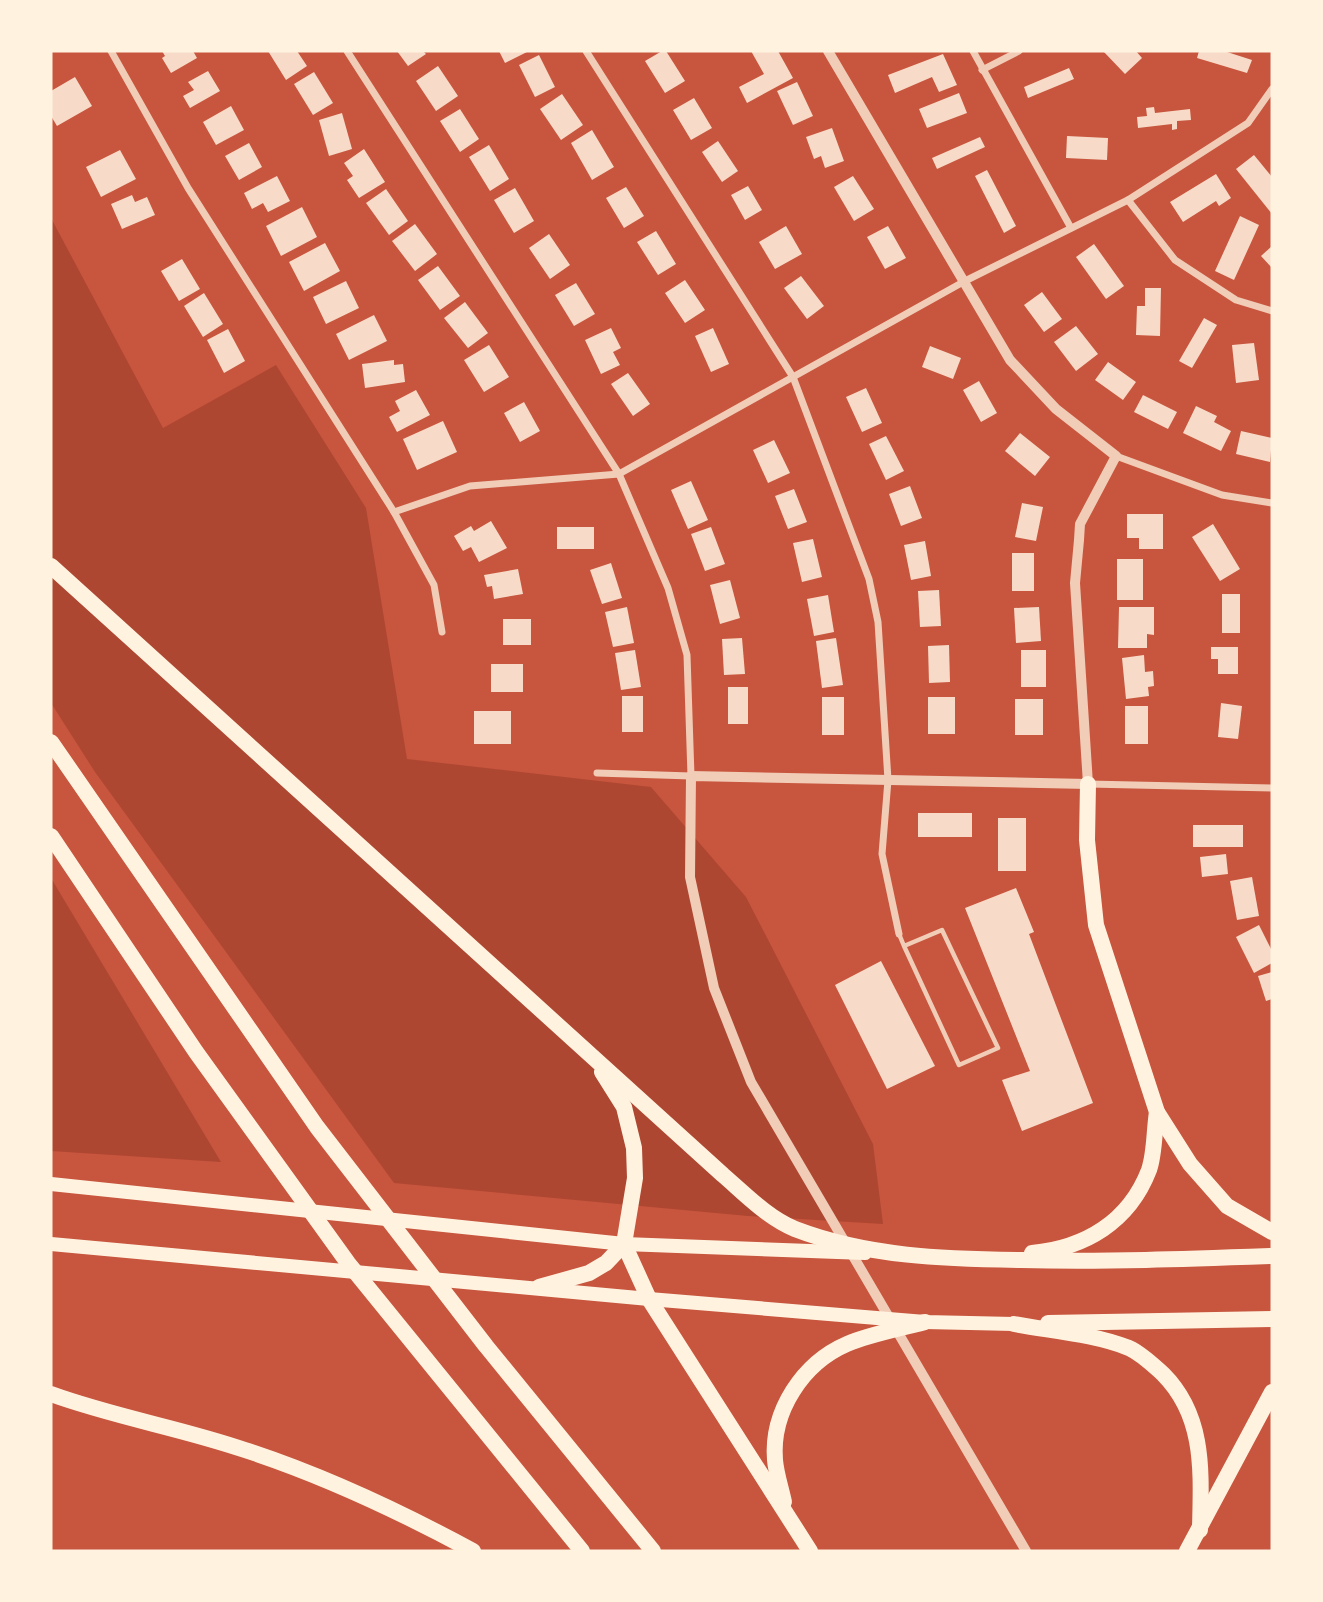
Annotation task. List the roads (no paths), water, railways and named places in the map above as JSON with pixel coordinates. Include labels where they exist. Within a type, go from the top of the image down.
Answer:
[{"type":"highway","points":[[51,566],[765,1211],[793,1228],[888,1254]]},
{"type":"highway","points":[[51,742],[317,1127],[486,1346],[653,1551]]},
{"type":"highway","points":[[1088,784],[1087,841],[1096,925],[1157,1112],[1190,1164],[1227,1206],[1272,1232]]},
{"type":"highway","points":[[51,836],[248,1124],[348,1264],[582,1551]]},
{"type":"highway","points":[[595,1060],[624,1107],[634,1148],[635,1178],[624,1244],[649,1299],[810,1551]]},
{"type":"highway","points":[[957,1259],[1066,1248],[1111,1226],[1128,1206],[1149,1170],[1157,1112]]},
{"type":"highway","points":[[51,1184],[624,1244],[957,1259],[1114,1262],[1272,1256]]},
{"type":"highway","points":[[51,1244],[925,1322],[1014,1324],[1272,1319]]},
{"type":"highway","points":[[539,1287],[589,1273],[606,1263],[624,1244]]},
{"type":"highway","points":[[785,1511],[774,1458],[779,1421],[792,1389],[817,1362],[847,1344],[925,1322]]},
{"type":"highway","points":[[1014,1324],[1106,1341],[1132,1349],[1171,1382],[1197,1432],[1202,1464],[1200,1530]]},
{"type":"highway","points":[[1187,1551],[1272,1392]]},
{"type":"highway","points":[[51,1394],[87,1407],[243,1449],[328,1480],[392,1508],[473,1551]]},
{"type":"highway","points":[[51,1401],[87,1407]]},
{"type":"street","points":[[111,51],[188,188],[394,512],[433,585],[442,632]]},
{"type":"street","points":[[346,51],[619,474],[668,587],[687,654],[691,776],[690,877],[715,988],[751,1082],[1026,1551]]},
{"type":"street","points":[[586,51],[793,377],[869,579],[878,622],[888,780],[882,854],[899,934]]},
{"type":"street","points":[[828,51],[1010,360],[1056,409],[1116,456],[1222,495],[1272,503]]},
{"type":"street","points":[[973,51],[1071,228]]},
{"type":"street","points":[[982,70],[1019,51]]},
{"type":"street","points":[[394,512],[470,486],[619,474],[965,281],[1128,200],[1248,123],[1272,89]]},
{"type":"street","points":[[1128,200],[1175,260],[1236,300],[1272,311]]},
{"type":"street","points":[[1088,784],[1075,583],[1080,524],[1116,456]]},
{"type":"street","points":[[597,773],[1272,788]]},
{"type":"lane","points":[[899,934],[904,946],[959,1065],[998,1048],[942,930],[904,946]]}]
